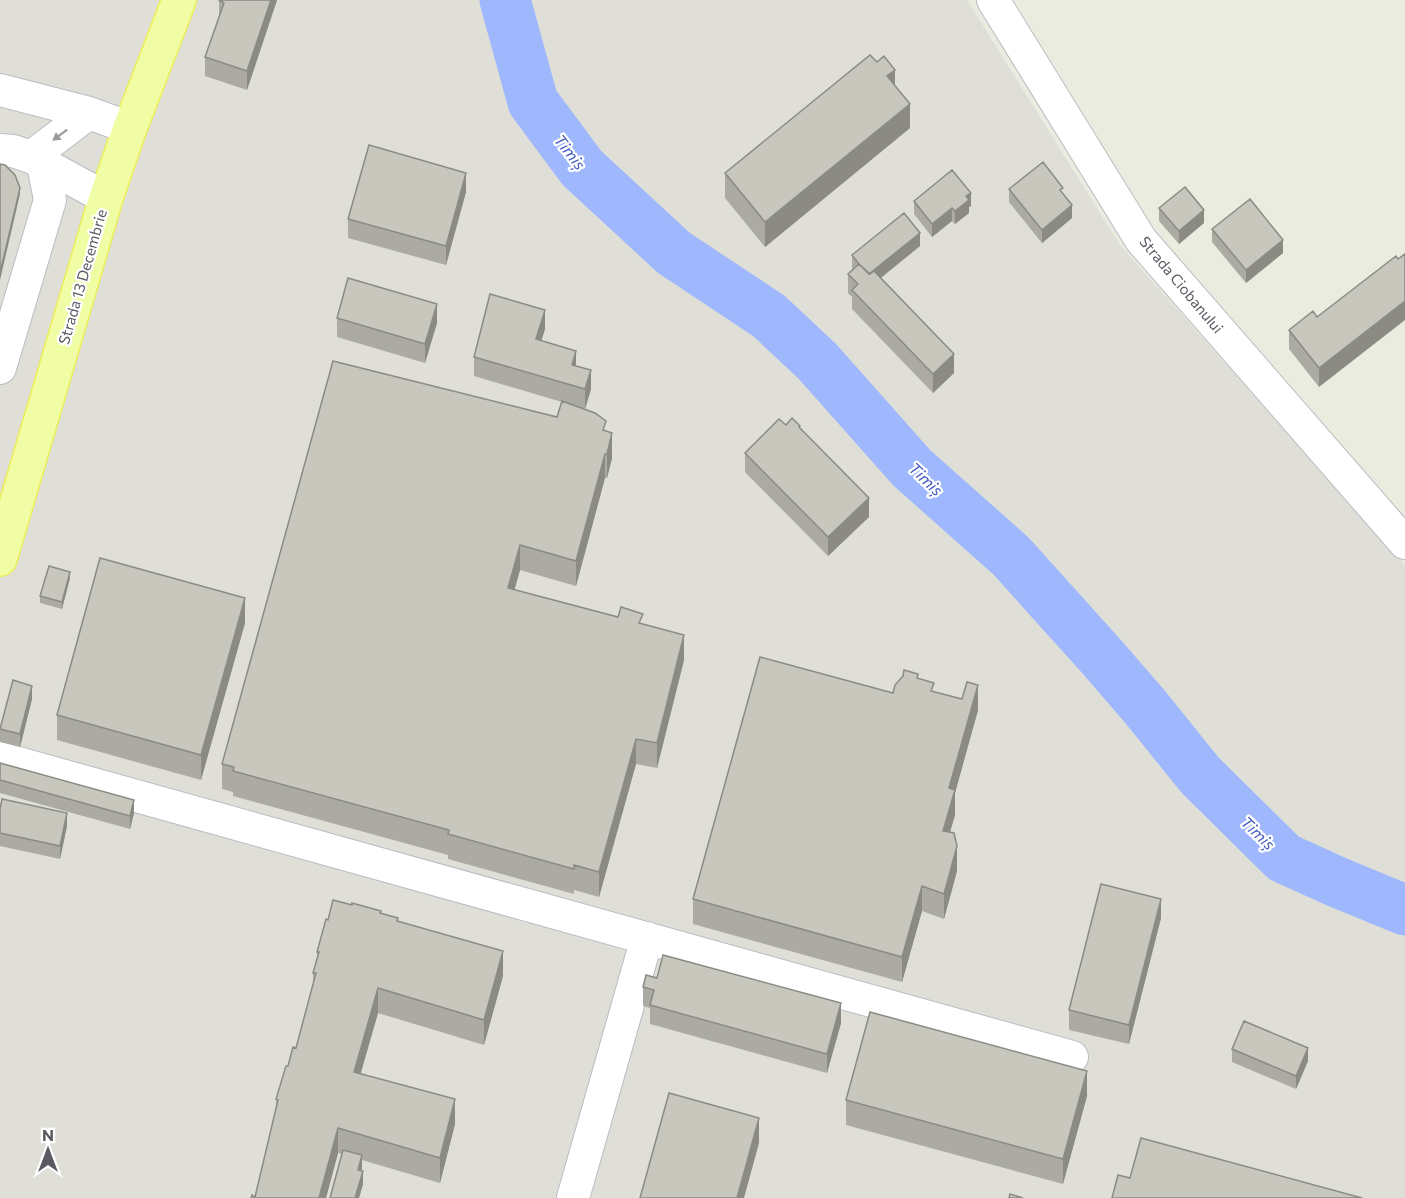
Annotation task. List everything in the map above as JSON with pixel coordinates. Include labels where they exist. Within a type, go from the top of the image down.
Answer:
[{"type":"main road","name":"Strada 13 Decembrie","points":[[0,555],[106,198],[171,5]]},
{"type":"street","name":"Strada Ciobanului","points":[[993,0],[1141,240],[1405,543]]},
{"type":"street","points":[[0,90],[89,114],[130,128]]},
{"type":"street","points":[[37,161],[89,114]]},
{"type":"street","points":[[0,150],[13,151],[37,161],[106,198]]},
{"type":"street","points":[[1,361],[6,321],[36,249],[50,200],[37,161]]},
{"type":"street","points":[[0,758],[1072,1057]]},
{"type":"street","points":[[573,1198],[647,938]]},
{"type":"shaded area","points":[[0,0],[967,0],[1120,245],[1405,565],[1405,1198],[0,1198]]},
{"type":"building","points":[[219,0],[271,0],[247,71],[205,57],[224,3]]},
{"type":"building","points":[[870,55],[877,62],[884,56],[895,70],[887,76],[910,104],[765,222],[725,173]]},
{"type":"building","points":[[369,145],[466,173],[446,246],[348,219]]},
{"type":"building","points":[[1043,162],[1063,188],[1060,190],[1072,205],[1042,230],[1009,189]]},
{"type":"building","points":[[0,164],[5,165],[15,175],[20,188],[0,273]]},
{"type":"building","points":[[952,170],[971,193],[966,196],[969,200],[955,211],[952,208],[932,224],[914,201]]},
{"type":"building","points":[[1185,187],[1204,210],[1179,231],[1159,208]]},
{"type":"building","points":[[1250,199],[1283,240],[1246,270],[1212,229]]},
{"type":"building","points":[[904,213],[920,233],[869,274],[852,255]]},
{"type":"building","points":[[1405,254],[1405,301],[1319,368],[1289,330],[1313,311],[1317,317],[1396,256],[1398,259]]},
{"type":"building","points":[[859,264],[870,274],[874,271],[954,354],[933,374],[852,290],[858,284],[848,274]]},
{"type":"building","points":[[348,278],[437,304],[425,344],[337,318]]},
{"type":"building","points":[[490,294],[545,310],[536,339],[576,351],[572,365],[591,370],[585,389],[474,357]]},
{"type":"building","points":[[333,361],[557,417],[562,401],[595,413],[606,421],[603,430],[612,433],[576,561],[520,545],[508,588],[618,617],[621,607],[643,614],[639,623],[684,635],[657,743],[636,739],[599,872],[574,865],[574,869],[448,834],[449,830],[233,771],[234,767],[222,764]]},
{"type":"building","points":[[792,418],[869,498],[828,537],[745,453],[779,419],[786,425]]},
{"type":"building","points":[[100,558],[245,598],[201,755],[57,715]]},
{"type":"building","points":[[49,566],[70,572],[62,602],[40,596]]},
{"type":"building","points":[[760,657],[893,693],[904,670],[918,674],[917,678],[934,683],[931,691],[962,699],[967,682],[978,685],[949,788],[955,790],[943,831],[954,833],[957,846],[944,894],[922,886],[902,957],[693,899]]},
{"type":"building","points":[[13,680],[32,686],[20,734],[0,729]]},
{"type":"building","points":[[0,763],[134,800],[130,816],[0,780]]},
{"type":"building","points":[[2,799],[67,813],[60,846],[0,833]]},
{"type":"building","points":[[1101,884],[1161,899],[1129,1025],[1069,1010]]},
{"type":"building","points":[[333,900],[381,911],[380,913],[398,918],[397,921],[503,951],[484,1020],[378,988],[354,1072],[455,1099],[440,1158],[338,1128],[319,1198],[251,1198],[252,1195],[255,1197],[278,1100],[276,1099],[293,1047],[296,1048],[316,973],[313,973],[319,952],[317,952]]},
{"type":"building","points":[[663,955],[841,1003],[827,1054],[650,1005],[654,990],[643,987],[646,975],[657,978]]},
{"type":"building","points":[[870,1012],[1087,1071],[1063,1159],[846,1100]]},
{"type":"building","points":[[1244,1021],[1308,1048],[1296,1076],[1232,1049]]},
{"type":"building","points":[[669,1093],[759,1118],[737,1198],[640,1198]]},
{"type":"building","points":[[1141,1138],[1362,1198],[1112,1198],[1118,1175],[1130,1178]]},
{"type":"building","points":[[343,1150],[362,1155],[358,1170],[363,1171],[355,1198],[330,1198]]},
{"type":"building","points":[[1010,1194],[1023,1198],[1009,1198]]},
{"type":"waterway","name":"Timiș","points":[[505,0],[533,102],[582,168],[674,253],[769,316],[817,361],[912,468],[1011,556],[1102,657],[1200,775],[1284,858],[1405,910]]}]
